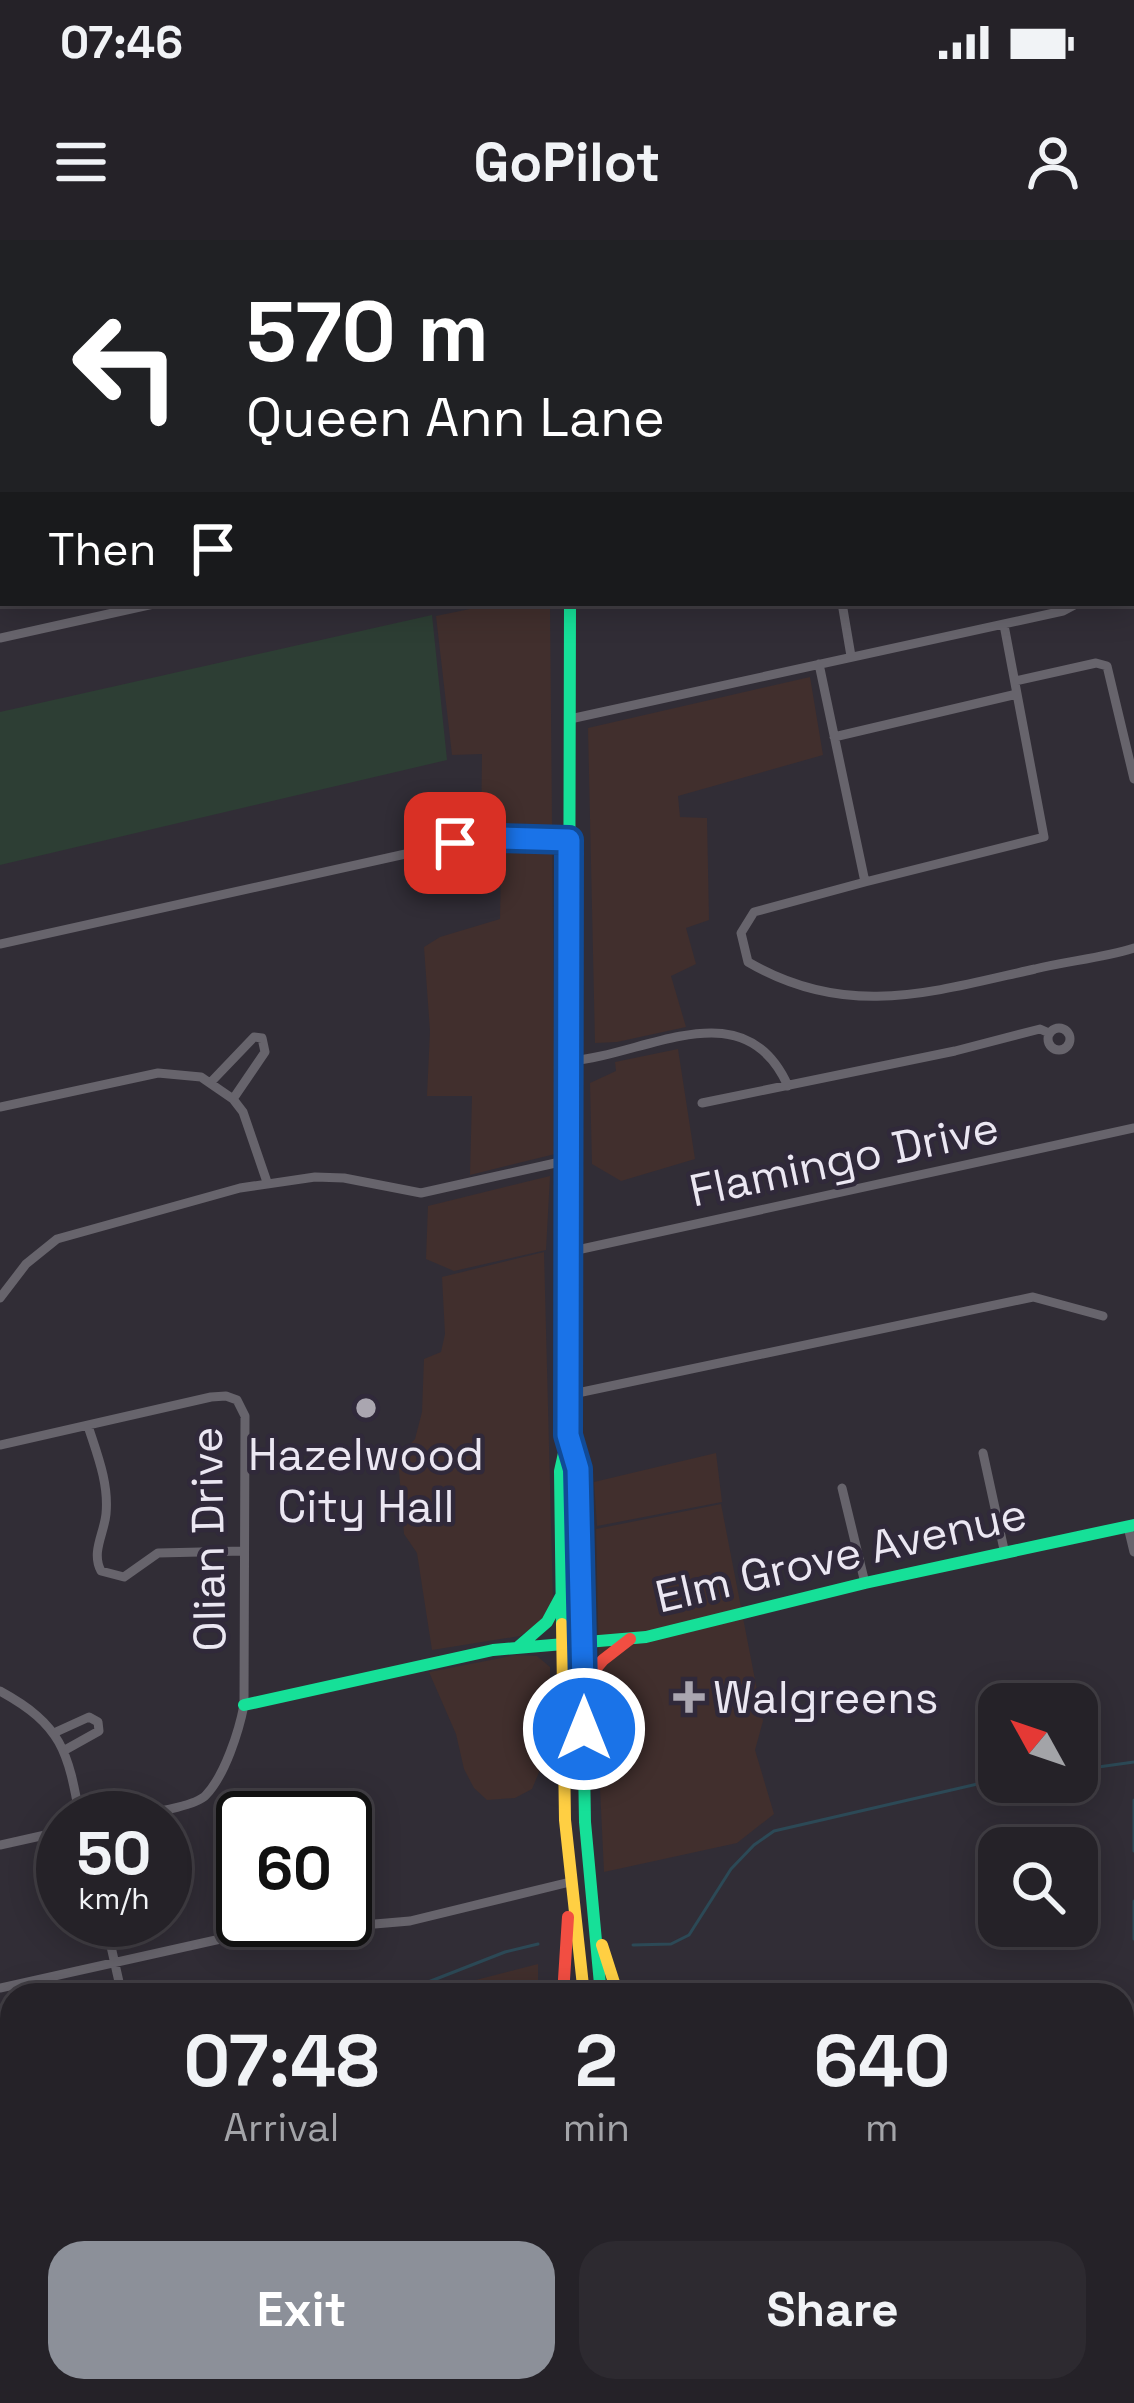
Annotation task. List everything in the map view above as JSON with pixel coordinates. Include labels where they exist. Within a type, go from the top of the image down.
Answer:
[{"type":"main road","points":[[570,606],[568,1435],[560,1471],[564,1792],[583,1983]]},
{"type":"main road","points":[[568,1435],[578,1469],[585,1822],[601,1983]]},
{"type":"main road","name":"Elm Grove Avenue","points":[[244,1705],[424,1663],[517,1648],[630,1639],[1131,1526]]},
{"type":"main road","points":[[517,1648],[547,1622],[563,1592]]},
{"type":"main road","points":[[584,1682],[630,1639]]},
{"type":"main road","points":[[564,1983],[570,1882]]},
{"type":"main road","points":[[593,1917],[614,1983]]},
{"type":"street","points":[[0,638],[144,606]]},
{"type":"street","points":[[843,606],[851,656]]},
{"type":"street","points":[[570,719],[1073,606]]},
{"type":"street","points":[[1004,625],[1043,837],[754,912],[740,933],[748,962],[774,977],[874,1000],[931,994],[1134,948]]},
{"type":"street","points":[[1015,682],[1096,663],[1107,666],[1134,779]]},
{"type":"street","points":[[819,664],[865,882]]},
{"type":"street","points":[[834,737],[1017,694]]},
{"type":"street","points":[[0,944],[455,843],[501,838],[569,840]]},
{"type":"street","points":[[702,1103],[1040,1029],[1049,1034]]},
{"type":"street","points":[[568,1061],[724,1032],[761,1048],[788,1086]]},
{"type":"street","points":[[211,1082],[254,1037],[262,1038],[265,1052],[233,1099]]},
{"type":"street","points":[[0,1107],[158,1073],[179,1073],[211,1082],[233,1099],[251,1128],[267,1182]]},
{"type":"street","name":"Flamingo Drive","points":[[568,1252],[1134,1129]]},
{"type":"street","points":[[0,1298],[13,1279],[57,1239],[267,1182],[344,1178],[418,1193],[569,1160]]},
{"type":"street","points":[[0,1270],[13,1279]]},
{"type":"street","points":[[568,1395],[1033,1298],[1103,1316]]},
{"type":"street","name":"Olian Drive","points":[[0,1444],[211,1397],[237,1400],[245,1416],[246,1437],[244,1705],[238,1736],[206,1795],[192,1802]]},
{"type":"street","points":[[88,1426],[106,1497],[97,1553],[101,1571],[124,1576],[158,1553],[243,1551]]},
{"type":"street","points":[[982,1453],[1005,1554]]},
{"type":"street","points":[[842,1488],[865,1583]]},
{"type":"street","points":[[1131,1526],[1134,1552]]},
{"type":"street","points":[[0,1691],[38,1713],[56,1732],[74,1791]]},
{"type":"street","points":[[56,1732],[89,1717],[98,1721],[99,1731],[65,1750]]},
{"type":"street","points":[[0,1845],[36,1837]]},
{"type":"street","points":[[24,1983],[234,1936],[410,1921],[570,1882]]},
{"type":"street","points":[[112,1947],[120,1983]]},
{"type":"shaded area","points":[[484,606],[550,606],[555,1154],[470,1175],[472,1096],[427,1096],[430,1031],[424,947],[440,937],[500,919],[501,866],[497,845],[481,834],[482,754],[452,755],[436,616]]},
{"type":"shaded area","points":[[810,677],[823,755],[678,796],[680,817],[707,818],[709,920],[686,928],[696,964],[671,976],[686,1027],[595,1043],[588,728]]},
{"type":"shaded area","points":[[678,1049],[695,1159],[621,1181],[592,1164],[590,1083],[616,1071],[615,1062]]},
{"type":"shaded area","points":[[550,1176],[546,1250],[454,1271],[426,1259],[428,1206]]},
{"type":"shaded area","points":[[544,1252],[553,1601],[541,1622],[520,1636],[432,1650],[417,1553],[404,1534],[398,1457],[415,1439],[422,1412],[424,1359],[441,1352],[445,1334],[442,1277]]},
{"type":"shaded area","points":[[716,1453],[722,1502],[597,1526],[594,1482]]},
{"type":"shaded area","points":[[721,1504],[763,1721],[755,1750],[774,1814],[737,1843],[604,1872],[595,1683],[599,1669],[596,1529]]},
{"type":"shaded area","points":[[516,1655],[537,1656],[550,1667],[550,1763],[542,1765],[532,1789],[515,1798],[487,1800],[464,1769],[456,1734],[429,1672]]},
{"type":"shaded area","points":[[538,1964],[538,1983],[467,1983]]},
{"type":"green space","points":[[432,615],[447,760],[0,865],[0,712]]},
{"type":"waterway","points":[[1098,1767],[1134,1762]]},
{"type":"waterway","points":[[633,1945],[671,1944],[689,1935],[731,1869],[774,1831],[978,1784]]},
{"type":"waterway","points":[[1134,1800],[1134,1851]]},
{"type":"waterway","points":[[1134,1901],[1134,1939]]},
{"type":"waterway","points":[[426,1983],[538,1944]]},
{"type":"traffic: fast","points":[[562,1624],[560,1471],[568,1435],[570,606]]},
{"type":"traffic: fast","points":[[569,1438],[579,1469],[585,1822],[600,1983]]},
{"type":"traffic: fast","points":[[244,1705],[493,1650],[646,1637],[865,1583],[1134,1525]]},
{"type":"traffic: fast","points":[[517,1648],[547,1622],[561,1596]]},
{"type":"traffic: slow","points":[[562,1624],[565,1820],[583,1983]]},
{"type":"traffic: slow","points":[[602,1945],[614,1983]]},
{"type":"traffic: jam","points":[[584,1682],[630,1639]]},
{"type":"traffic: jam","points":[[564,1983],[568,1917]]},
{"type":"place","name":"Hazelwood City Hall","points":[[366,1408]]},
{"type":"place","name":"Walgreens","points":[[689,1697]]},
{"type":"route","points":[[455,843],[501,838],[569,840],[568,1435],[578,1469],[584,1729]]}]
